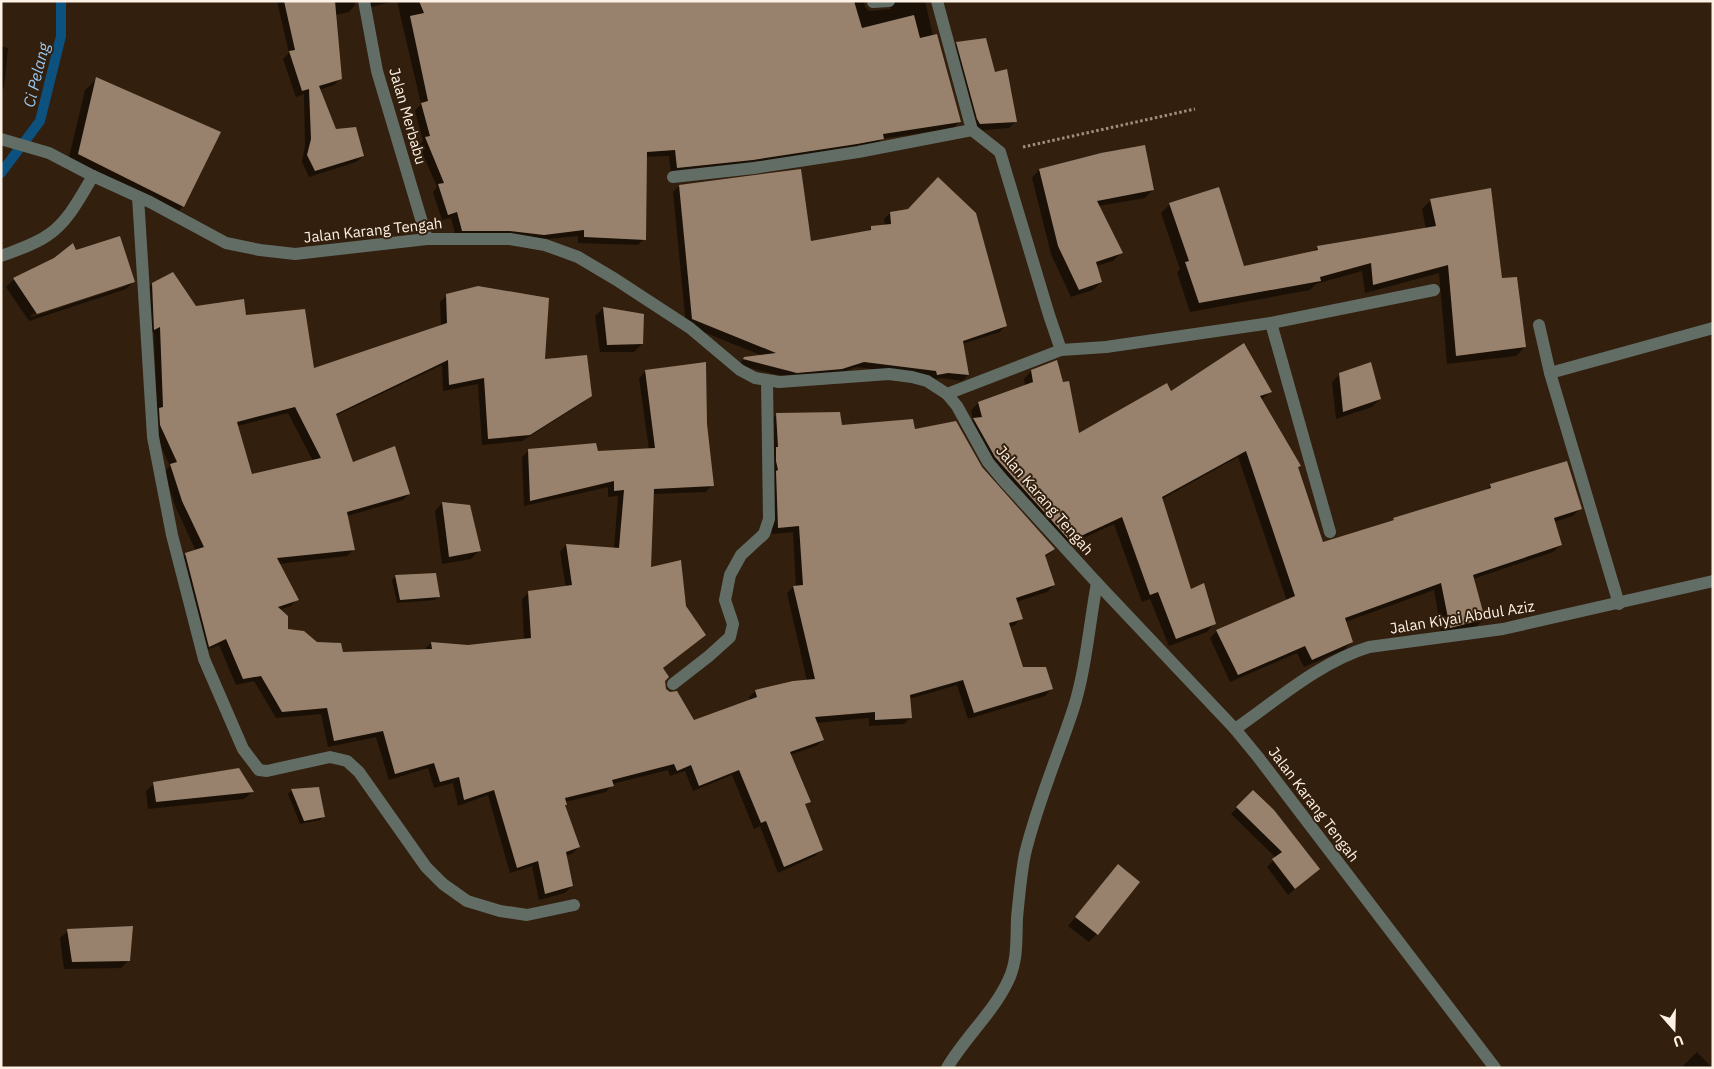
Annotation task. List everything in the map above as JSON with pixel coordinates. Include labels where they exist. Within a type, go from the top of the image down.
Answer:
[{"type":"street","name":"Jalan Merbabu","points":[[364,1],[377,71],[427,239]]},
{"type":"street","points":[[873,2],[889,1]]},
{"type":"street","points":[[936,1],[972,130],[1000,152],[1061,350]]},
{"type":"street","points":[[673,178],[858,152],[972,130]]},
{"type":"street","name":"Jalan Karang Tengah","points":[[1,139],[49,153],[93,176],[138,196],[226,243],[260,250],[295,254],[427,239],[510,239],[546,245],[578,257],[653,303],[690,328],[740,370],[755,378],[767,382],[779,382],[889,374],[912,377],[927,382],[948,394],[967,422],[988,462],[1096,583],[1235,729],[1258,757],[1495,1068]]},
{"type":"street","points":[[1,256],[25,248],[49,235],[70,213],[93,176]]},
{"type":"street","points":[[138,196],[153,438],[172,535],[204,660],[242,750],[259,770],[267,771],[330,758],[347,761],[359,772],[426,867],[443,884],[467,901],[500,911],[527,915],[574,905]]},
{"type":"street","points":[[948,394],[1061,350],[1106,347],[1271,322],[1434,290]]},
{"type":"street","points":[[1271,322],[1330,532]]},
{"type":"street","points":[[1539,324],[1550,373],[1619,604]]},
{"type":"street","points":[[1550,373],[1713,328]]},
{"type":"street","points":[[673,684],[730,637],[733,624],[725,600],[730,575],[741,555],[764,534],[769,519],[767,382]]},
{"type":"street","name":"Jalan Kiyai Abdul Aziz","points":[[1235,729],[1330,662],[1369,647],[1504,629],[1713,581]]},
{"type":"street","points":[[948,1068],[958,1049],[997,1000],[1014,967],[1017,950],[1017,918],[1025,856],[1036,810],[1073,709],[1080,682],[1096,583]]},
{"type":"path","points":[[1000,152],[1194,109]]},
{"type":"building","points":[[284,1],[335,1],[342,79],[319,86],[336,129],[356,127],[364,156],[315,171],[307,155],[311,139],[309,89],[302,91],[289,51],[295,50]]},
{"type":"building","points":[[419,1],[854,1],[862,28],[914,15],[920,38],[937,34],[961,122],[883,134],[884,139],[857,144],[753,160],[677,168],[675,150],[647,152],[646,240],[584,237],[584,230],[544,235],[510,231],[462,231],[457,212],[448,215],[438,184],[444,183],[425,137],[430,136],[421,103],[428,101],[410,16],[424,13]]},
{"type":"building","points":[[986,38],[995,72],[1007,69],[1017,122],[980,124],[977,119],[956,42]]},
{"type":"building","points":[[96,77],[221,132],[184,207],[78,154]]},
{"type":"building","points":[[1145,145],[1154,190],[1097,201],[1123,253],[1096,262],[1102,282],[1079,290],[1058,246],[1039,169],[1101,153]]},
{"type":"building","points":[[801,169],[811,241],[871,230],[871,226],[891,224],[890,212],[908,209],[938,177],[976,213],[1007,326],[963,341],[969,375],[948,373],[937,375],[936,371],[864,362],[842,369],[797,373],[743,359],[744,357],[776,353],[692,319],[679,185]]},
{"type":"building","points":[[1219,187],[1244,266],[1318,250],[1317,246],[1436,226],[1430,199],[1491,188],[1502,278],[1517,277],[1526,347],[1456,356],[1448,265],[1373,285],[1371,263],[1320,277],[1321,281],[1199,303],[1185,262],[1189,261],[1169,203]]},
{"type":"building","points":[[120,236],[135,282],[37,314],[13,278],[54,258],[73,243],[76,250]]},
{"type":"building","points":[[173,272],[196,306],[244,299],[246,315],[305,309],[314,368],[447,323],[446,294],[478,286],[549,298],[545,359],[587,355],[592,396],[530,435],[488,439],[484,378],[449,385],[448,360],[336,414],[353,462],[395,446],[410,494],[347,512],[355,550],[277,558],[299,600],[278,607],[288,616],[288,629],[304,631],[317,642],[341,643],[343,652],[432,649],[431,642],[468,645],[531,638],[528,591],[572,585],[566,544],[619,548],[624,490],[614,491],[614,481],[530,501],[528,449],[596,443],[598,451],[655,448],[645,370],[706,362],[707,424],[714,486],[654,489],[651,567],[681,560],[686,606],[706,635],[663,668],[669,677],[665,681],[666,689],[670,692],[677,691],[694,720],[757,697],[755,690],[793,681],[815,679],[793,586],[803,585],[799,526],[778,528],[776,413],[840,412],[842,425],[913,419],[915,429],[956,421],[982,467],[1055,549],[1045,555],[1055,585],[1016,598],[1023,619],[1009,623],[1023,667],[1046,667],[1053,689],[974,713],[963,680],[910,695],[912,718],[875,720],[875,712],[815,717],[824,740],[790,752],[811,802],[805,804],[823,850],[784,867],[766,821],[761,823],[739,770],[699,786],[691,765],[677,771],[674,764],[612,780],[614,786],[565,798],[567,805],[565,805],[580,847],[566,852],[573,886],[545,894],[538,861],[517,868],[494,790],[464,800],[459,777],[440,782],[434,763],[395,774],[383,731],[334,741],[327,708],[282,712],[261,676],[243,679],[226,639],[209,647],[185,553],[204,547],[182,501],[170,464],[177,462],[160,425],[159,408],[163,407],[160,327],[154,330],[152,283]],"holes":[[[295,407],[321,458],[252,474],[237,422]]]},
{"type":"building","points":[[603,307],[644,314],[643,344],[607,345]]},
{"type":"building","points":[[1244,343],[1272,392],[1260,396],[1301,466],[1298,467],[1323,542],[1491,488],[1490,484],[1567,461],[1582,509],[1554,518],[1562,545],[1473,575],[1485,619],[1450,628],[1441,583],[1345,618],[1353,642],[1312,660],[1305,646],[1238,675],[1216,630],[1295,596],[1246,451],[1162,497],[1191,589],[1204,583],[1216,624],[1176,639],[1158,592],[1150,595],[1122,517],[1070,541],[995,457],[973,418],[982,417],[978,402],[1033,382],[1031,370],[1057,360],[1063,382],[1069,381],[1079,433],[1167,383],[1171,391]]},
{"type":"building","points":[[1371,362],[1381,399],[1343,412],[1339,373]]},
{"type":"building","points":[[442,502],[470,505],[481,551],[449,557]]},
{"type":"building","points":[[436,573],[440,597],[400,600],[395,575]]},
{"type":"building","points":[[239,768],[254,792],[156,802],[153,782]]},
{"type":"building","points":[[319,787],[325,817],[304,821],[291,789]]},
{"type":"building","points":[[1253,790],[1274,810],[1320,869],[1295,889],[1272,859],[1282,852],[1236,807]]},
{"type":"building","points":[[1118,864],[1140,882],[1098,935],[1075,917]]},
{"type":"building","points":[[133,926],[130,961],[72,962],[67,929]]},
{"type":"waterway","name":"Ci Pelang","points":[[1,173],[40,121],[61,36],[61,1]]}]
